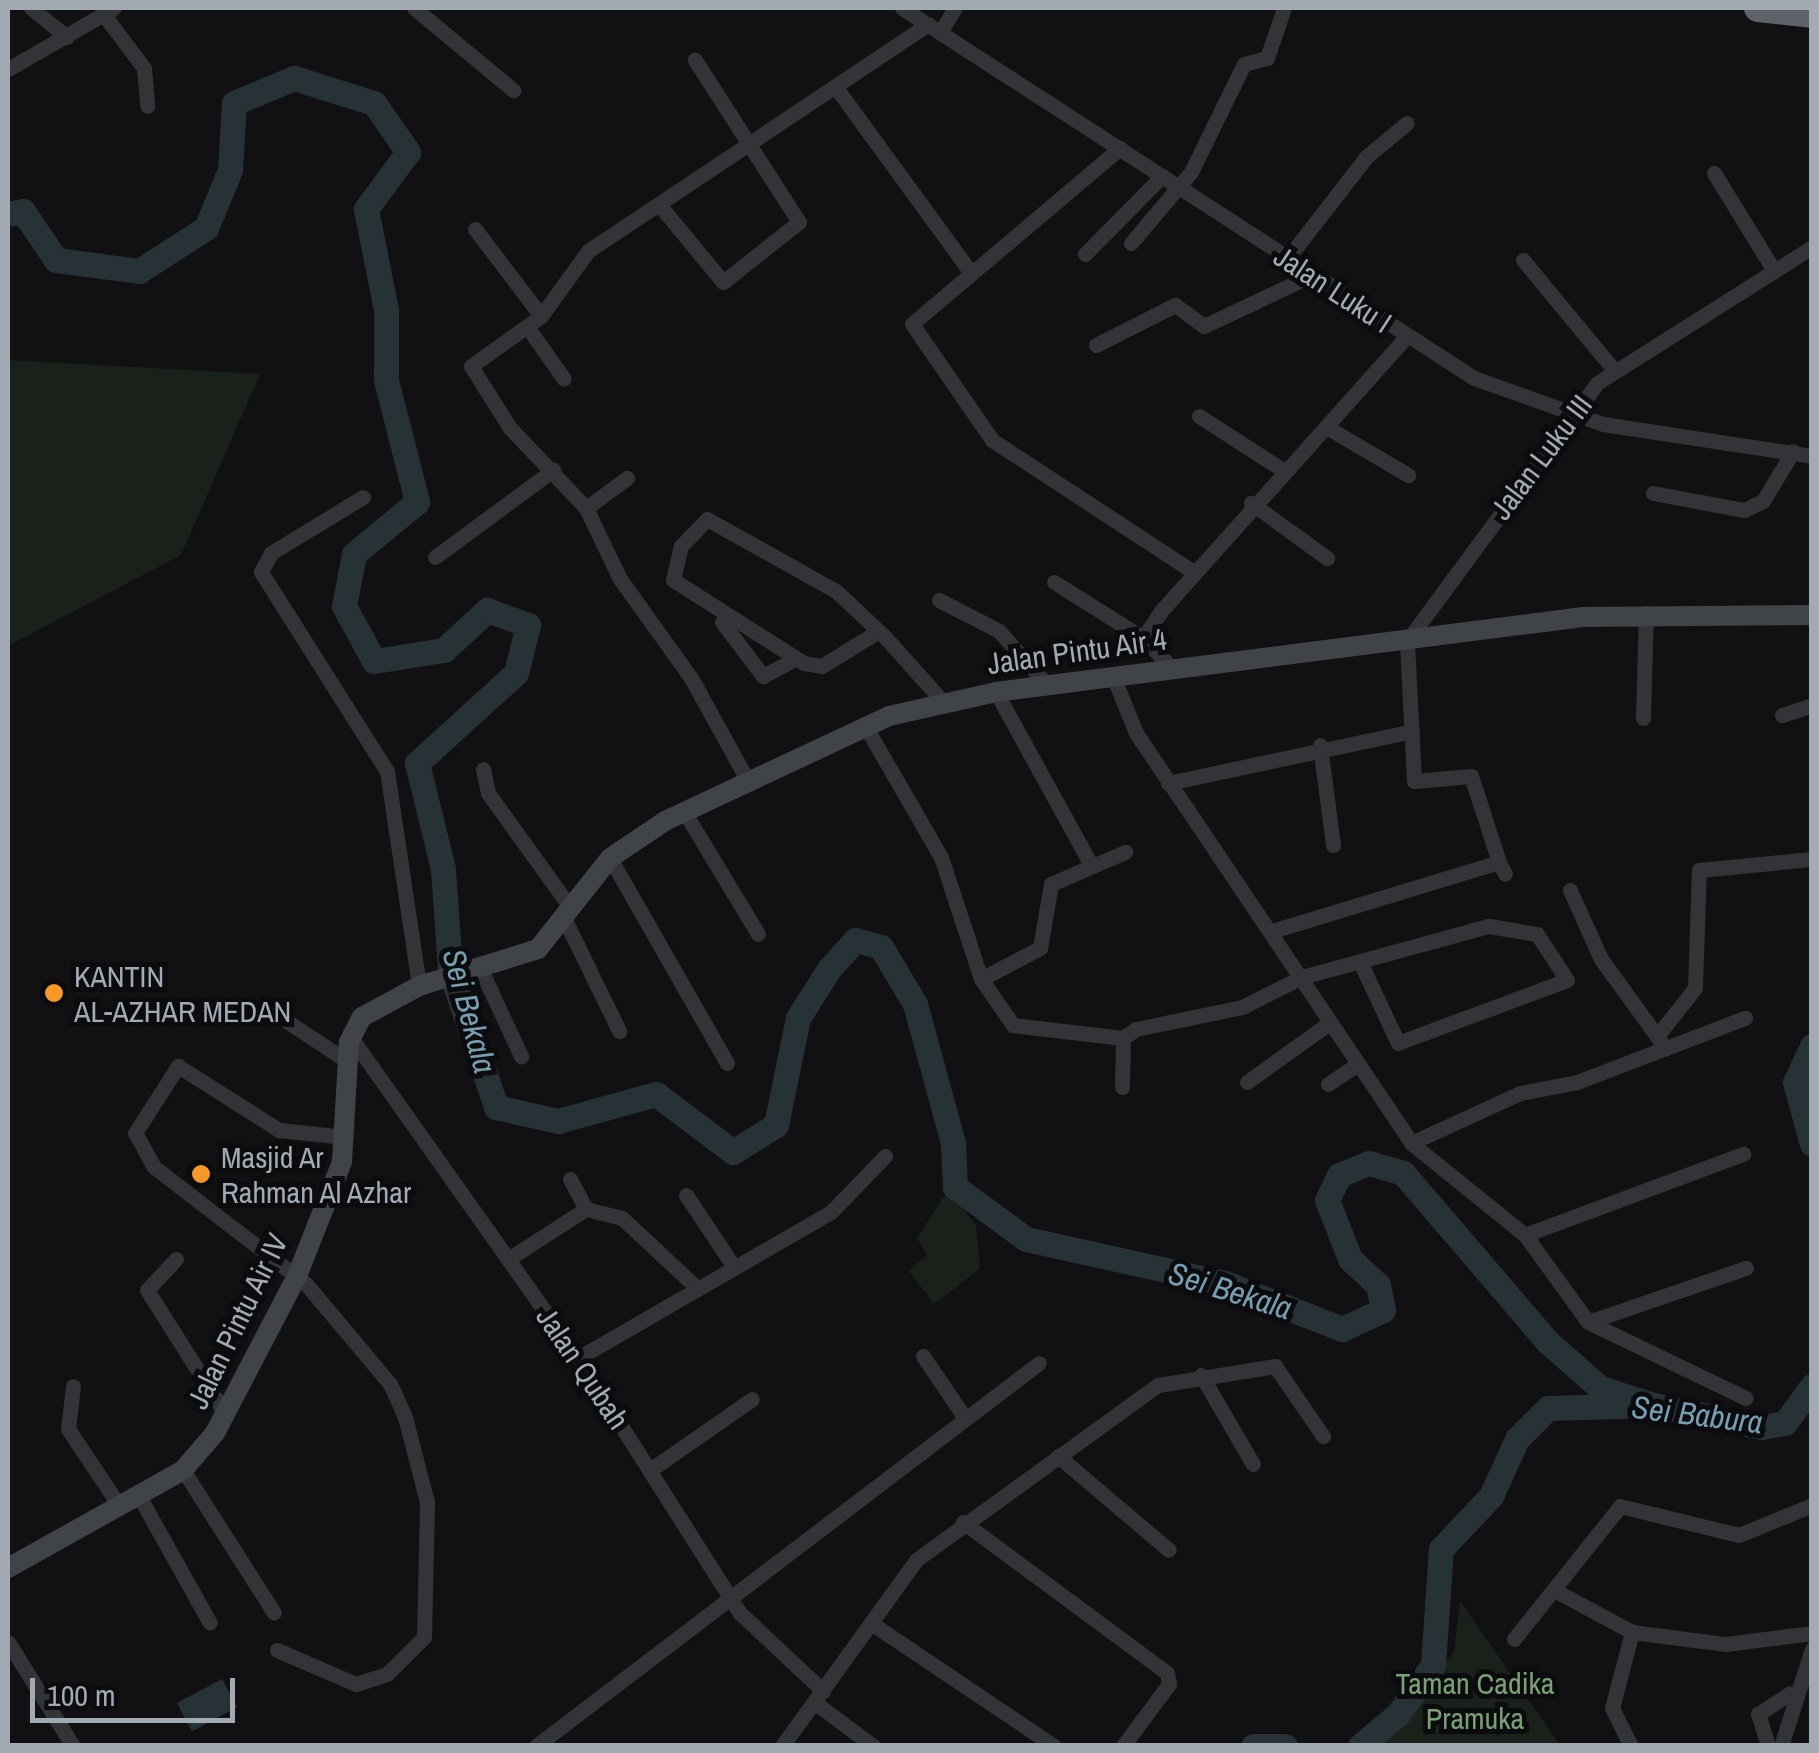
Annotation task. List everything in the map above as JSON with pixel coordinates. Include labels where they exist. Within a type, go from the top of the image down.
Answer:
[{"type":"highway","points":[[1758,8],[1812,14]]},
{"type":"main road","name":"Jalan Pintu Air 4","points":[[427,984],[478,972],[538,949],[610,858],[684,813],[867,729],[945,704],[996,692],[1171,667],[1646,613],[1812,616]]},
{"type":"main road","points":[[350,1036],[373,1007],[427,984]]},
{"type":"main road","name":"Jalan Pintu Air IV","points":[[8,1568],[183,1470],[226,1415],[297,1276],[346,1138],[350,1036]]},
{"type":"street","points":[[30,8],[66,38]]},
{"type":"street","points":[[414,8],[512,90]]},
{"type":"street","name":"Jalan Luku I","points":[[902,8],[1474,378],[1568,416],[1812,456]]},
{"type":"street","points":[[749,783],[692,678],[620,579],[586,508],[472,377],[477,358],[541,316],[588,251],[661,207],[748,142],[934,28],[955,8]]},
{"type":"street","points":[[1131,242],[1180,187],[1244,64],[1267,58],[1284,8]]},
{"type":"street","points":[[8,68],[109,11],[144,68],[148,106]]},
{"type":"street","points":[[661,207],[720,281],[748,264],[799,222],[694,60]]},
{"type":"street","points":[[837,89],[969,270]]},
{"type":"street","points":[[1287,259],[1366,158],[1407,123]]},
{"type":"street","points":[[1120,148],[969,270],[912,324],[982,427],[1030,472],[1194,572]]},
{"type":"street","points":[[1714,173],[1774,269]]},
{"type":"street","points":[[1084,254],[1162,176]]},
{"type":"street","points":[[476,228],[541,316]]},
{"type":"street","name":"Jalan Luku III","points":[[1407,641],[1568,416],[1614,370],[1812,247]]},
{"type":"street","points":[[1523,260],[1614,370]]},
{"type":"street","points":[[1096,345],[1176,305],[1204,326],[1312,276]]},
{"type":"street","points":[[528,328],[564,379]]},
{"type":"street","points":[[1143,638],[1251,504],[1330,430],[1406,337]]},
{"type":"street","points":[[1199,416],[1286,472]]},
{"type":"street","points":[[1330,430],[1408,475]]},
{"type":"street","points":[[1653,493],[1744,510],[1763,501],[1793,451]]},
{"type":"street","points":[[435,557],[553,470]]},
{"type":"street","points":[[586,508],[627,478]]},
{"type":"street","points":[[363,496],[270,553],[261,572],[387,771],[427,984]]},
{"type":"street","points":[[1251,504],[1327,558]]},
{"type":"street","points":[[795,658],[764,676],[704,604],[672,576],[687,534],[706,519],[836,591],[945,704]]},
{"type":"street","points":[[1054,582],[1143,638],[1171,667]]},
{"type":"street","points":[[939,600],[999,630],[1048,686]]},
{"type":"street","points":[[704,604],[795,658],[822,666],[877,632]]},
{"type":"street","points":[[1644,718],[1646,613]]},
{"type":"street","points":[[1272,931],[1502,868],[1470,776],[1414,781],[1407,641]]},
{"type":"street","points":[[1113,676],[1168,783],[1272,931],[1355,1066],[1412,1143],[1525,1235],[1588,1322],[1618,1343],[1700,1368],[1746,1398]]},
{"type":"street","points":[[996,692],[1089,861]]},
{"type":"street","points":[[1782,714],[1812,705]]},
{"type":"street","points":[[867,729],[941,857],[981,979],[1013,1025],[1123,1038],[1242,1007],[1302,977],[1362,966],[1503,926],[1542,939],[1576,997]]},
{"type":"street","points":[[1168,783],[1320,745],[1412,731]]},
{"type":"street","points":[[1320,745],[1333,845]]},
{"type":"street","points":[[484,769],[488,793],[567,912],[619,1031]]},
{"type":"street","points":[[684,813],[758,934]]},
{"type":"street","points":[[981,979],[1040,948],[1051,884],[1089,861],[1125,852]]},
{"type":"street","points":[[610,858],[727,1063]]},
{"type":"street","points":[[1660,1041],[1695,988],[1699,870],[1812,859]]},
{"type":"street","points":[[1570,890],[1601,959],[1660,1041]]},
{"type":"street","points":[[1362,966],[1398,1042]]},
{"type":"street","points":[[478,972],[522,1056]]},
{"type":"street","points":[[1381,1052],[1398,1042],[1567,980]]},
{"type":"street","points":[[278,1016],[347,1061]]},
{"type":"street","points":[[1412,1143],[1451,1120],[1660,1041],[1746,1018]]},
{"type":"street","points":[[1247,1082],[1329,1023]]},
{"type":"street","name":"Jalan Qubah","points":[[350,1036],[578,1358],[731,1600],[818,1697],[873,1746]]},
{"type":"street","points":[[1122,1087],[1123,1038]]},
{"type":"street","points":[[276,1650],[356,1684],[387,1674],[424,1637],[426,1502],[400,1400],[297,1276],[154,1166],[134,1143],[139,1120],[178,1066],[280,1130],[346,1138]]},
{"type":"street","points":[[1328,1084],[1355,1066]]},
{"type":"street","points":[[1525,1235],[1743,1154]]},
{"type":"street","points":[[578,1358],[732,1264],[831,1212],[885,1156]]},
{"type":"street","points":[[570,1180],[586,1209]]},
{"type":"street","points":[[686,1195],[732,1264]]},
{"type":"street","points":[[508,1259],[586,1209],[622,1218],[697,1288]]},
{"type":"street","points":[[176,1259],[147,1290],[226,1415]]},
{"type":"street","points":[[1588,1322],[1746,1268]]},
{"type":"street","points":[[924,1356],[965,1418]]},
{"type":"street","points":[[536,1746],[1039,1363]]},
{"type":"street","points":[[782,1746],[916,1560],[963,1522],[1158,1385],[1201,1375],[1282,1370],[1323,1436]]},
{"type":"street","points":[[1201,1375],[1253,1464]]},
{"type":"street","points":[[73,1386],[68,1429],[120,1507]]},
{"type":"street","points":[[650,1470],[752,1399]]},
{"type":"street","points":[[1058,1456],[1169,1550]]},
{"type":"street","points":[[183,1470],[274,1613]]},
{"type":"street","points":[[139,1496],[210,1622]]},
{"type":"street","points":[[1514,1639],[1620,1506],[1739,1534],[1812,1506]]},
{"type":"street","points":[[963,1522],[1167,1673],[1169,1684],[1122,1746]]},
{"type":"street","points":[[1554,1590],[1632,1632],[1726,1644],[1812,1634]]},
{"type":"street","points":[[871,1623],[1054,1746]]},
{"type":"street","points":[[1631,1746],[1612,1708],[1632,1632]]},
{"type":"street","points":[[8,1642],[73,1746]]},
{"type":"street","points":[[1780,1746],[1790,1693],[1812,1648]]},
{"type":"street","points":[[1768,1746],[1758,1714],[1790,1693]]},
{"type":"green space","points":[[8,360],[260,374],[181,555],[8,646]]},
{"type":"green space","points":[[948,1190],[976,1225],[980,1269],[934,1304],[909,1271],[927,1255],[917,1238]]},
{"type":"green space","name":"Taman Cadika Pramuka","points":[[1460,1601],[1560,1745],[1375,1745],[1454,1652]]},
{"type":"shaded area","points":[[222,1679],[237,1707],[192,1731],[177,1703]]},
{"type":"waterway","name":"Sei Bekala","points":[[8,214],[23,211],[56,260],[139,271],[206,228],[230,170],[234,103],[294,78],[374,103],[408,152],[366,209],[386,310],[386,380],[417,502],[354,554],[344,606],[374,661],[444,650],[487,610],[528,625],[516,673],[417,763],[443,869],[450,970],[496,1107],[558,1121],[656,1094],[733,1152],[776,1125],[798,1018],[829,969],[855,940],[881,947],[915,1004],[953,1143],[955,1187],[1026,1239],[1225,1283],[1342,1329],[1383,1310],[1378,1285],[1350,1259],[1327,1200],[1339,1175],[1369,1163],[1403,1173],[1548,1342],[1600,1388],[1653,1405]]},
{"type":"waterway","name":"Sei Babura","points":[[1812,1046],[1795,1082],[1812,1144]]},
{"type":"waterway","name":"Sei Babura","points":[[1360,1746],[1398,1714],[1433,1665],[1441,1549],[1491,1496],[1517,1439],[1548,1408],[1653,1405],[1762,1427],[1785,1423],[1812,1386]]},
{"type":"waterway","name":"Sei Babura","points":[[1253,1746],[1285,1746]]},
{"type":"place","name":"KANTIN AL-AZHAR MEDAN","points":[[54,993]]},
{"type":"place","name":"Masjid Ar Rahman Al Azhar","points":[[201,1174]]}]
